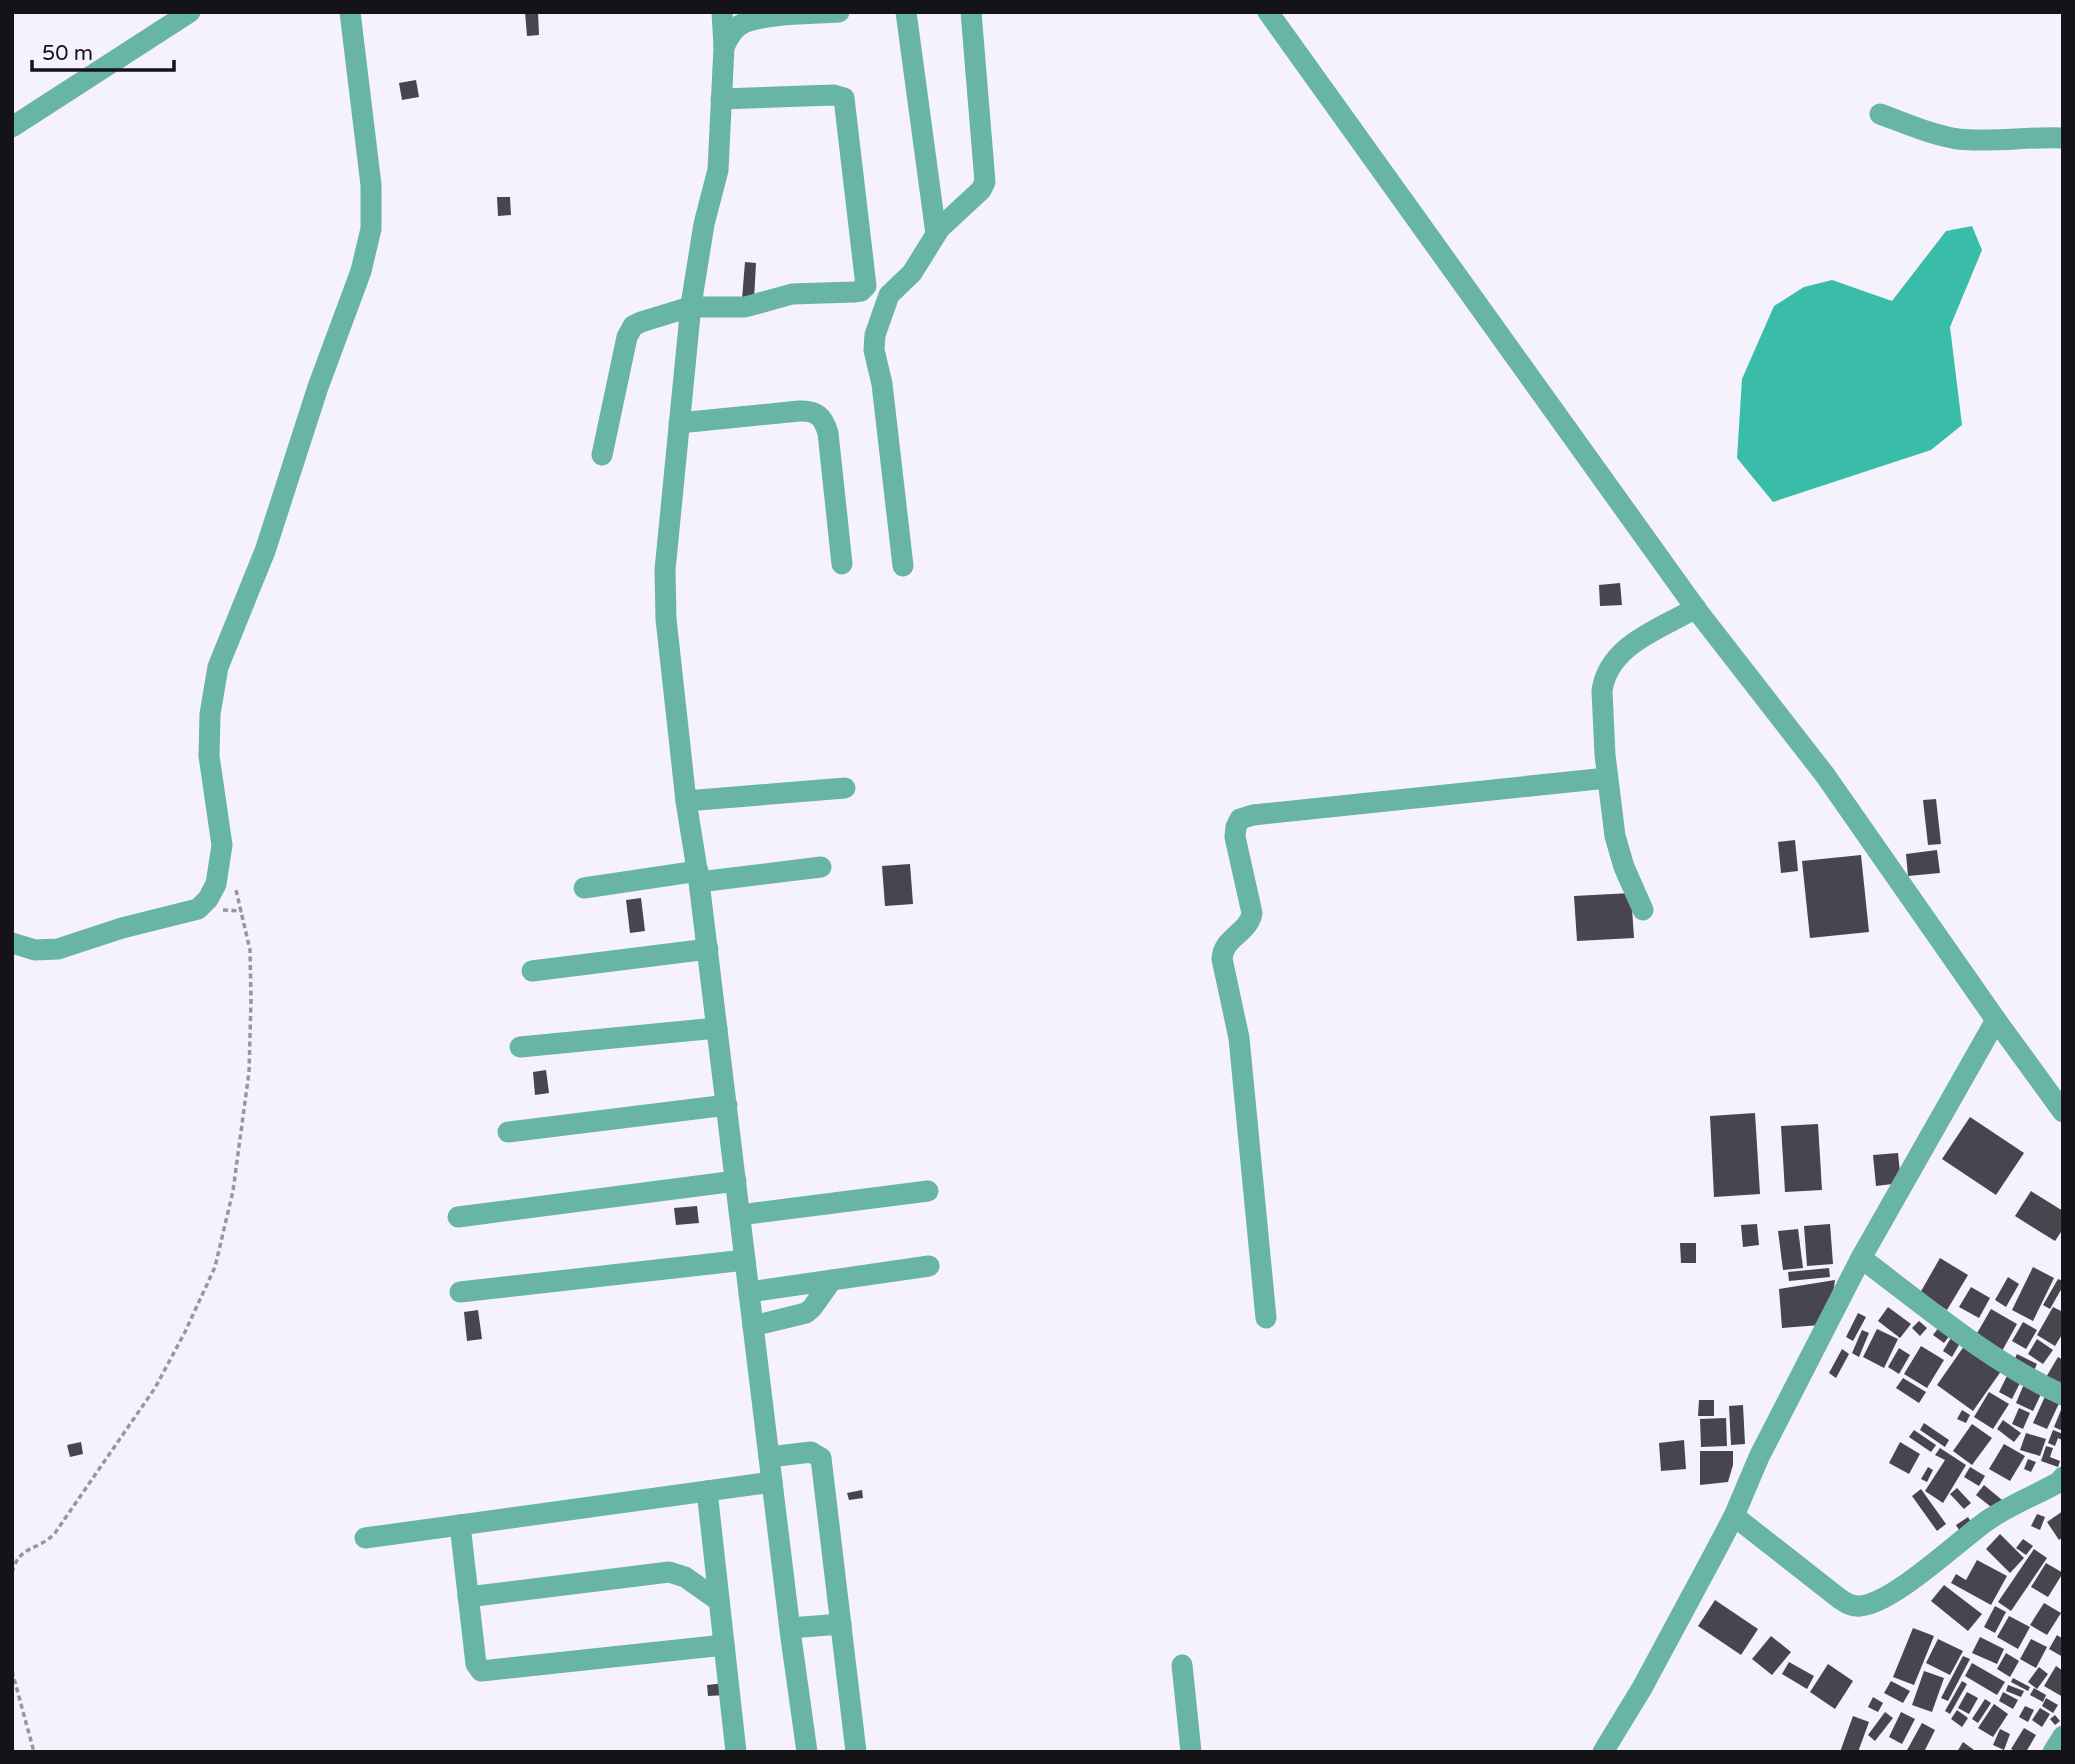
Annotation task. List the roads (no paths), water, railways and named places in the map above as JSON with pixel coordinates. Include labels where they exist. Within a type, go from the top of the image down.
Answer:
[{"type":"street","points":[[12,127],[190,12]]},
{"type":"street","points":[[12,943],[35,950],[58,949],[122,928],[198,909],[208,899],[216,884],[222,845],[209,756],[210,714],[219,667],[265,551],[318,387],[361,271],[371,229],[371,185],[350,12]]},
{"type":"street","points":[[722,12],[724,47],[718,170],[704,224],[690,307],[665,583],[666,619],[686,801],[699,877],[807,1752]]},
{"type":"street","points":[[724,47],[729,36],[741,24],[759,19],[839,12]]},
{"type":"street","points":[[906,12],[936,234]]},
{"type":"street","points":[[902,566],[882,384],[874,343],[889,295],[912,273],[936,234],[981,190],[985,182],[971,12]]},
{"type":"street","points":[[1268,12],[1696,608],[1825,775],[2063,1112]]},
{"type":"street","points":[[602,456],[630,331],[640,322],[690,307],[746,307],[792,294],[854,292],[866,286],[844,98],[834,95],[721,99]]},
{"type":"street","points":[[1880,114],[1933,134],[1958,139],[1985,141],[2063,138]]},
{"type":"street","points":[[679,424],[799,411],[810,411],[819,415],[825,422],[828,433],[842,564]]},
{"type":"street","points":[[1643,910],[1618,851],[1610,811],[1602,691],[1604,678],[1610,665],[1633,644],[1696,608]]},
{"type":"street","points":[[1266,1318],[1239,1038],[1222,959],[1222,950],[1248,923],[1252,913],[1235,837],[1240,819],[1267,813],[1607,778]]},
{"type":"street","points":[[686,801],[845,788]]},
{"type":"street","points":[[584,888],[821,867]]},
{"type":"street","points":[[532,971],[708,949]]},
{"type":"street","points":[[1603,1752],[1675,1627],[1734,1516],[1759,1457],[1861,1258],[1996,1020]]},
{"type":"street","points":[[520,1047],[717,1028]]},
{"type":"street","points":[[508,1132],[727,1105]]},
{"type":"street","points":[[458,1217],[736,1181]]},
{"type":"street","points":[[740,1215],[928,1191]]},
{"type":"street","points":[[1861,1258],[2008,1366],[2063,1395]]},
{"type":"street","points":[[460,1292],[745,1260]]},
{"type":"street","points":[[749,1292],[929,1266]]},
{"type":"street","points":[[753,1326],[806,1313],[813,1308],[832,1280]]},
{"type":"street","points":[[769,1457],[811,1452],[821,1458],[856,1752]]},
{"type":"street","points":[[1734,1516],[1840,1599],[1848,1604],[1861,1606],[1884,1598],[1937,1561],[1995,1515],[2062,1480]]},
{"type":"street","points":[[365,1538],[772,1482]]},
{"type":"street","points":[[707,1491],[736,1752]]},
{"type":"street","points":[[460,1525],[476,1664],[481,1671],[724,1645]]},
{"type":"street","points":[[468,1597],[669,1572],[685,1577],[719,1601]]},
{"type":"street","points":[[790,1628],[841,1624]]},
{"type":"street","points":[[1182,1665],[1191,1752]]},
{"type":"street","points":[[2053,1752],[2063,1736]]}]
